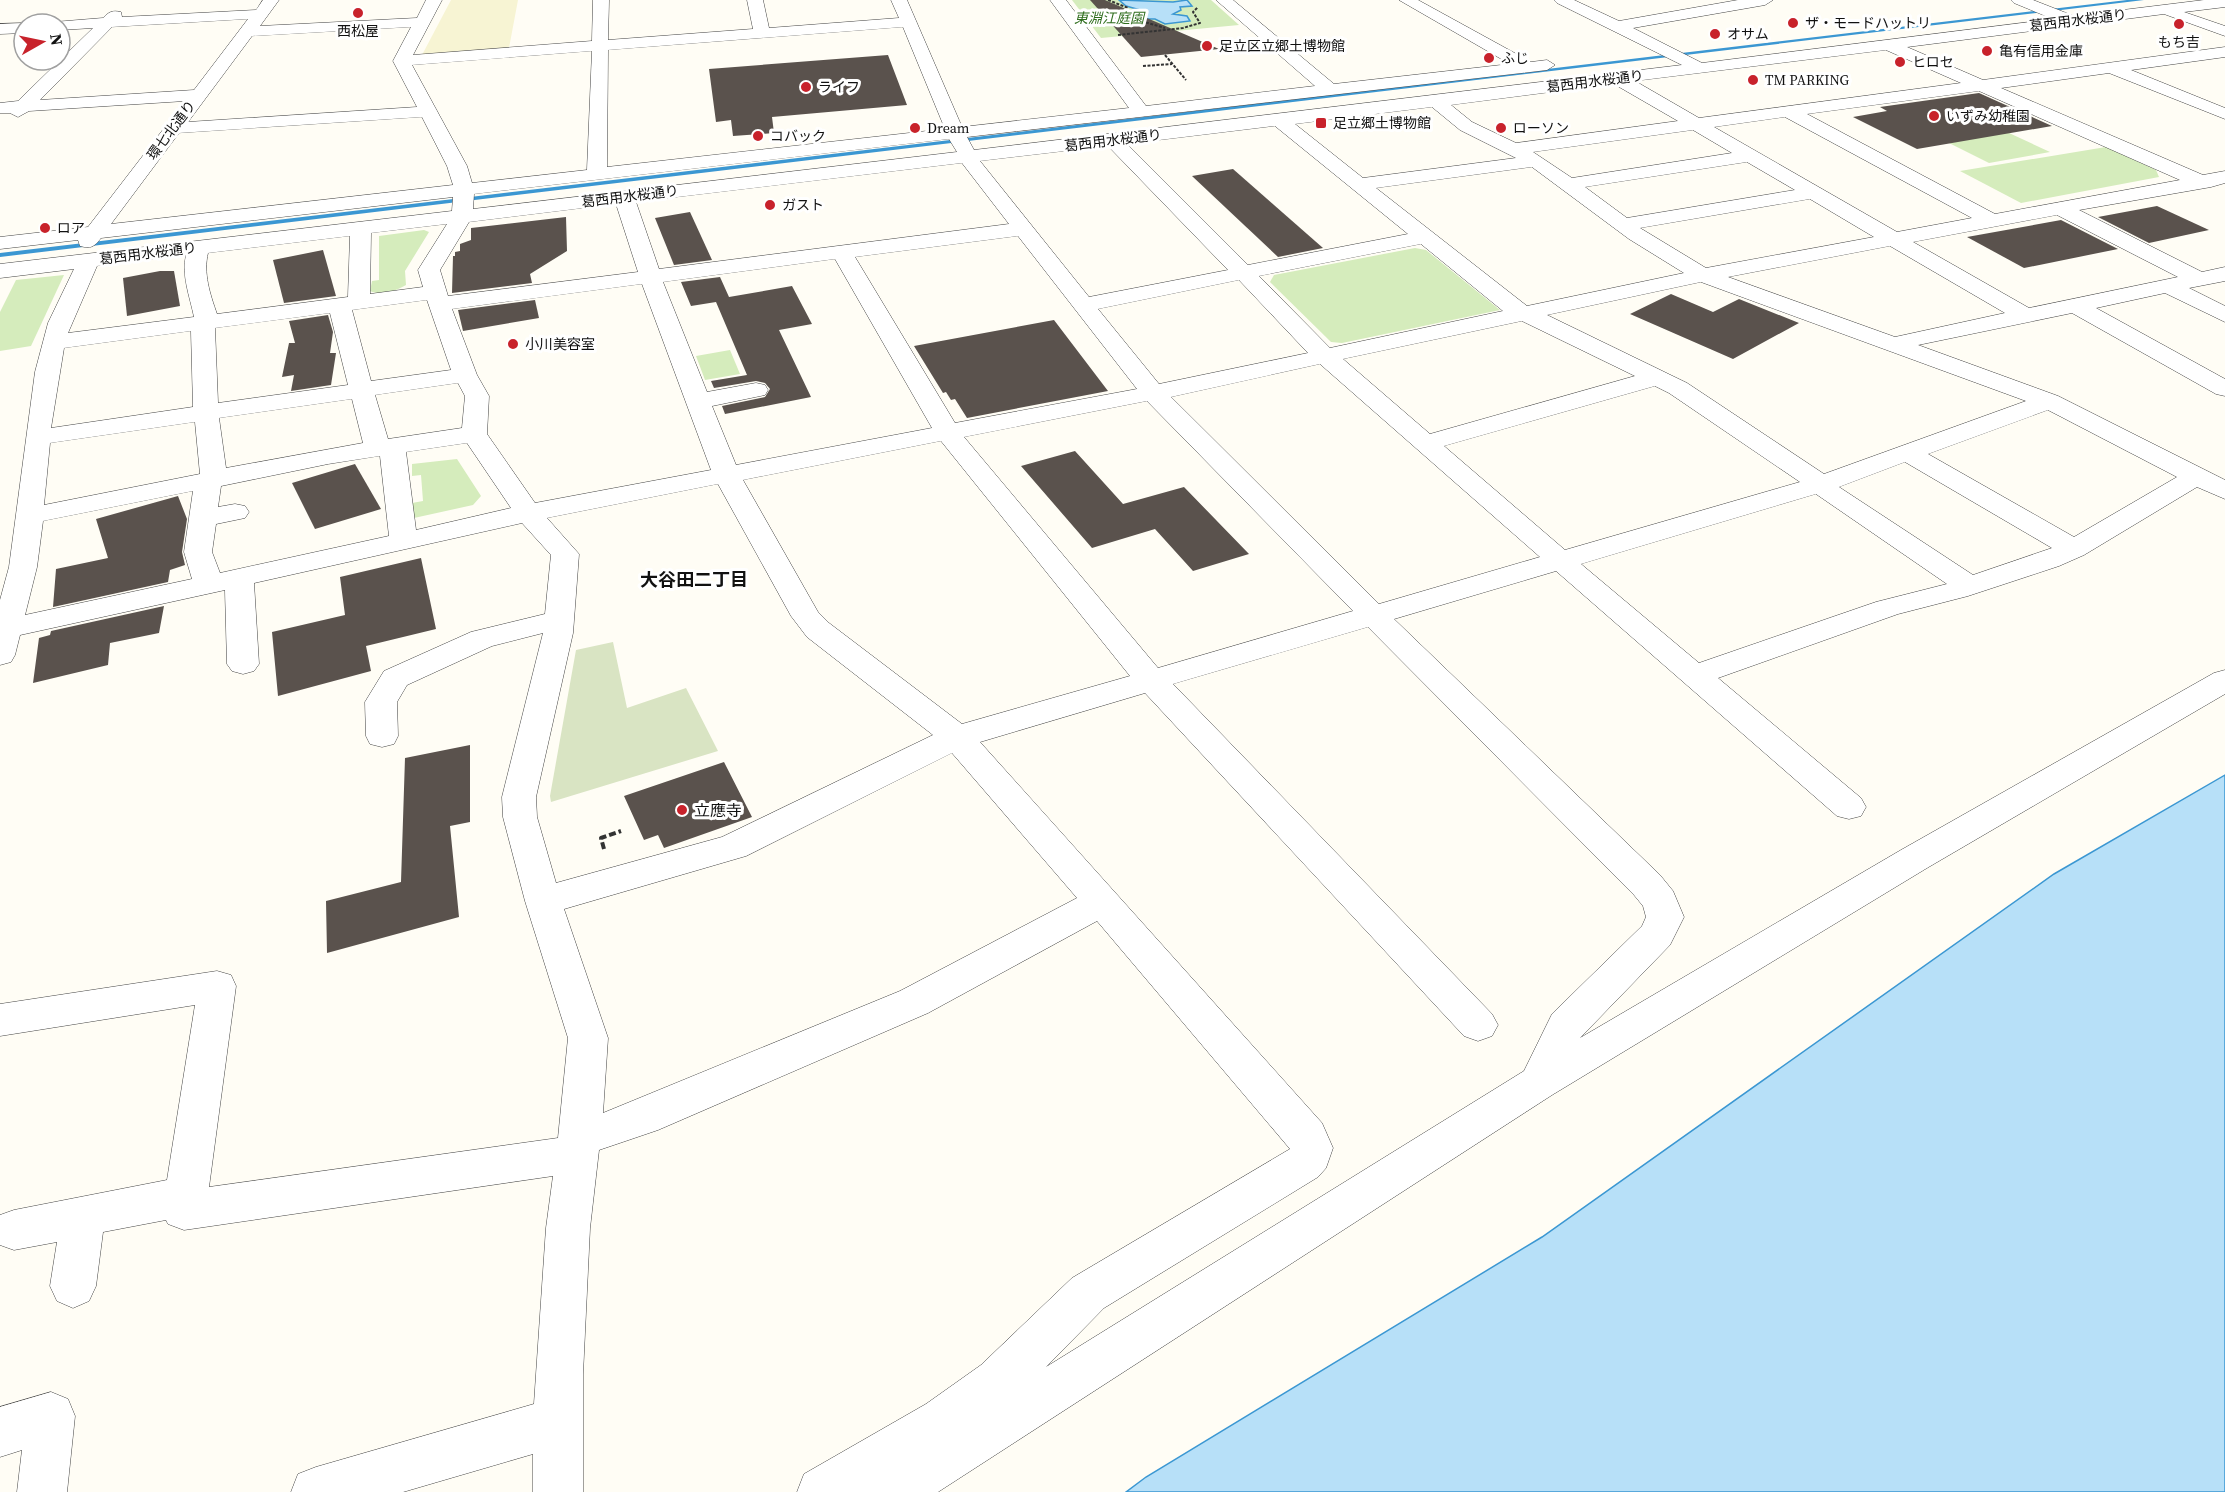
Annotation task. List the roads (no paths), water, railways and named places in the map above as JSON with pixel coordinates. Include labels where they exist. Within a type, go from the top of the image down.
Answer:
[{"type":"street","points":[[3,116],[24,106],[130,0]]},
{"type":"street","points":[[402,61],[434,0]]},
{"type":"street","points":[[597,173],[601,0]]},
{"type":"street","points":[[755,0],[762,32]]},
{"type":"street","points":[[899,0],[961,144],[1022,229],[1153,393],[1374,616],[1647,885],[1660,901],[1665,917],[1657,935],[1566,1025],[1538,1083]]},
{"type":"street","points":[[1058,0],[1141,111]]},
{"type":"street","points":[[1224,0],[1330,90]]},
{"type":"street","points":[[1407,0],[1528,67]]},
{"type":"street","points":[[1562,0],[1681,58]]},
{"type":"street","points":[[1616,26],[1765,0]]},
{"type":"street","points":[[2014,5],[2034,19],[2072,1]]},
{"type":"street","name":"葛西用水桜通り","points":[[0,271],[85,249],[199,247],[361,228],[463,201],[624,197],[794,163],[961,144],[1113,140],[1230,121],[1279,120],[1618,79],[1681,58],[1786,63],[1888,44],[2005,30],[2034,19],[2065,25],[2112,16],[2225,2]]},
{"type":"street","points":[[72,25],[266,7]]},
{"type":"street","name":"環七北通り","points":[[2,638],[18,595],[54,342],[85,249],[172,128],[266,7]]},
{"type":"street","points":[[2164,10],[2225,31]]},
{"type":"street","points":[[2112,16],[2142,28]]},
{"type":"street","points":[[247,31],[422,22]]},
{"type":"street","points":[[402,61],[910,22]]},
{"type":"street","points":[[1888,44],[2225,192]]},
{"type":"street","points":[[1639,54],[1681,58],[1698,47]]},
{"type":"street","points":[[1514,149],[1854,100],[2225,52]]},
{"type":"street","points":[[2192,57],[2225,69]]},
{"type":"street","points":[[402,61],[457,166],[463,201],[429,270],[447,330],[465,375],[477,396],[474,434],[528,513],[566,554],[559,620],[519,797],[520,817],[543,902],[588,1038],[579,1144],[568,1228],[559,1374],[558,1492]]},
{"type":"street","points":[[0,243],[85,249],[463,201],[597,173],[794,163],[961,144],[1141,111],[1562,63]]},
{"type":"street","points":[[2097,68],[2225,114]]},
{"type":"street","points":[[1618,79],[2024,315]]},
{"type":"street","points":[[24,106],[197,95]]},
{"type":"street","points":[[1435,101],[1466,126],[1537,161],[1654,247],[1703,275],[2049,401],[2225,491]]},
{"type":"street","points":[[1210,103],[1230,121]]},
{"type":"street","points":[[172,128],[428,111]]},
{"type":"street","points":[[1787,111],[1993,221]]},
{"type":"street","points":[[1279,120],[1522,314],[1678,388],[1970,586]]},
{"type":"street","points":[[1113,140],[1325,356],[1850,807]]},
{"type":"street","points":[[1570,184],[1748,156]]},
{"type":"street","points":[[1361,184],[1537,161]]},
{"type":"street","points":[[2,638],[51,620],[403,539],[528,513],[1153,393],[1703,275],[2225,177]]},
{"type":"street","points":[[1622,225],[1812,193]]},
{"type":"street","points":[[624,197],[651,278],[726,474],[807,616],[818,630],[957,737],[1307,1136],[1313,1149],[1310,1158],[1088,1293],[998,1382],[950,1436],[892,1492]]},
{"type":"street","points":[[2059,208],[2199,279]]},
{"type":"street","points":[[361,228],[349,303],[362,390],[384,447],[403,539]]},
{"type":"street","points":[[54,342],[349,303],[438,298],[651,278],[1022,229]]},
{"type":"street","points":[[1082,304],[1425,237]]},
{"type":"street","points":[[199,247],[195,263],[206,316],[203,322],[211,481],[198,552],[206,573],[207,584]]},
{"type":"street","points":[[842,253],[948,434],[1151,680],[1478,1024]]},
{"type":"street","points":[[1897,346],[1904,341],[2225,273]]},
{"type":"street","points":[[2168,286],[2225,315]]},
{"type":"street","points":[[200,294],[223,289]]},
{"type":"street","points":[[2075,305],[2225,389]]},
{"type":"street","points":[[39,437],[465,375]]},
{"type":"street","points":[[1426,443],[1656,378]]},
{"type":"street","points":[[699,401],[756,390]]},
{"type":"street","points":[[543,902],[733,847],[957,737],[1819,485],[2049,401]]},
{"type":"street","points":[[0,525],[28,517],[384,447],[474,434]]},
{"type":"street","points":[[1906,452],[2074,549]]},
{"type":"street","points":[[1695,675],[1887,608],[1970,586],[2049,560],[2074,549],[2195,477]]},
{"type":"street","points":[[204,518],[235,512]]},
{"type":"street","points":[[239,577],[243,664]]},
{"type":"street","points":[[382,736],[381,702],[395,678],[482,639],[559,620]]},
{"type":"street","points":[[822,1492],[950,1436],[1914,859],[2225,680]]},
{"type":"street","points":[[0,1020],[217,986],[184,1210],[579,1144],[914,1002],[1101,902]]},
{"type":"street","points":[[14,1230],[186,1196]]},
{"type":"street","points":[[73,1286],[83,1216]]},
{"type":"street","points":[[0,1432],[51,1416],[42,1492]]},
{"type":"street","points":[[316,1492],[558,1422]]},
{"type":"water","points":[[1119,0],[1173,2],[1187,0],[1192,6],[1180,7],[1181,10],[1173,14],[1187,16],[1190,21],[1165,24],[1155,19],[1141,19],[1129,12],[1137,9],[1126,6]]},
{"type":"water","points":[[2225,775],[2225,1492],[1126,1492],[1146,1477],[1542,1237],[2054,874]]},
{"type":"waterway","points":[[0,255],[2141,0]]},
{"type":"place","name":"西松屋","points":[[358,13]]},
{"type":"place","name":"ザ・モードハットリ","points":[[1793,23]]},
{"type":"place","name":"もち吉","points":[[2179,24]]},
{"type":"place","name":"オサム","points":[[1715,34]]},
{"type":"place","name":"足立区立郷土博物館","points":[[1207,46]]},
{"type":"place","name":"亀有信用金庫","points":[[1987,51]]},
{"type":"place","name":"ふじ","points":[[1489,58]]},
{"type":"place","name":"ヒロセ","points":[[1900,62]]},
{"type":"place","name":"TM PARKING","points":[[1753,80]]},
{"type":"place","name":"ライフ","points":[[806,87]]},
{"type":"place","name":"いずみ幼稚園","points":[[1934,116]]},
{"type":"place","name":"足立郷土博物館","points":[[1321,123]]},
{"type":"place","name":"Dream","points":[[915,128]]},
{"type":"place","name":"ローソン","points":[[1501,128]]},
{"type":"place","name":"コバック","points":[[758,136]]},
{"type":"place","name":"ガスト","points":[[770,205]]},
{"type":"place","name":"ロア","points":[[45,228]]},
{"type":"place","name":"小川美容室","points":[[513,344]]},
{"type":"place","name":"立應寺","points":[[682,810]]},
{"type":"district","name":"大谷田二丁目","points":[[694,580]]},
{"type":"park label","name":"東淵江庭園","points":[[1109,18]]}]
